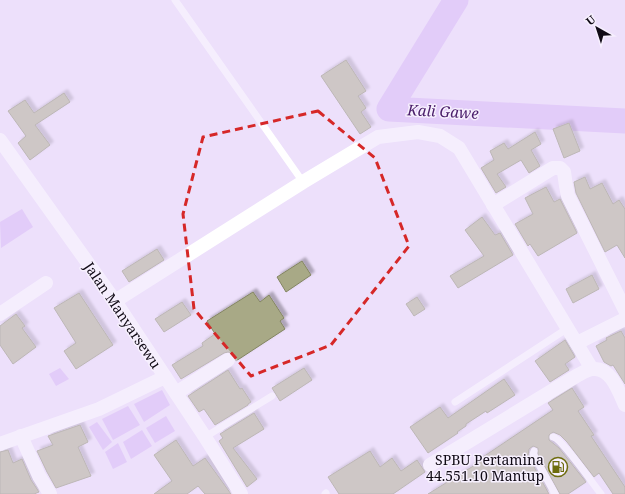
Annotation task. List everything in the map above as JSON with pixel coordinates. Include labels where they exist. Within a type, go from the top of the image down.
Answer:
[{"type":"street","points":[[115,301],[303,182],[378,137],[418,132],[440,136],[458,148],[578,343],[592,369]]},
{"type":"street","name":"Jalan Manyarsewu","points":[[0,140],[115,301],[241,494]]},
{"type":"street","points":[[493,205],[553,168],[560,168],[564,172],[568,196],[625,310]]},
{"type":"street","points":[[0,314],[46,283]]},
{"type":"street","points":[[578,343],[625,319]]},
{"type":"street","points":[[176,393],[228,360]]},
{"type":"street","points":[[430,465],[578,375],[592,369],[603,370],[609,376],[625,405]]},
{"type":"street","points":[[0,444],[99,409],[165,377]]},
{"type":"street","points":[[21,436],[39,476],[50,494]]},
{"type":"lane","points":[[175,0],[303,182]]},
{"type":"lane","points":[[455,402],[568,328]]},
{"type":"lane","points":[[205,437],[272,396]]},
{"type":"lane","points":[[552,438],[557,438],[601,494]]},
{"type":"lane","points":[[534,450],[533,454],[556,494]]},
{"type":"highlighted area","points":[[318,111],[375,158],[409,246],[331,345],[251,376],[194,309],[183,214],[203,137]]},
{"type":"shaded area","points":[[22,209],[33,227],[1,248],[0,222]]},
{"type":"shaded area","points":[[60,368],[69,379],[56,386],[49,374]]},
{"type":"shaded area","points":[[162,390],[170,405],[144,422],[134,404]]},
{"type":"shaded area","points":[[128,406],[140,425],[113,440],[102,419]]},
{"type":"shaded area","points":[[166,416],[175,431],[155,443],[146,428]]},
{"type":"shaded area","points":[[97,422],[112,442],[103,450],[89,427]]},
{"type":"shaded area","points":[[142,430],[152,446],[131,459],[123,442]]},
{"type":"shaded area","points":[[118,443],[127,462],[113,469],[105,452]]},
{"type":"building","points":[[346,60],[366,91],[358,96],[366,108],[361,112],[371,127],[360,134],[321,76]]},
{"type":"building","points":[[64,93],[70,102],[35,125],[50,145],[30,160],[18,143],[26,136],[8,111],[25,100],[34,113]]},
{"type":"building","points":[[569,123],[580,151],[564,158],[553,129]]},
{"type":"building","points":[[535,132],[541,144],[531,150],[540,166],[529,173],[521,160],[497,174],[506,187],[496,193],[481,168],[494,160],[490,151],[504,143],[508,149]]},
{"type":"building","points":[[585,177],[590,189],[602,183],[613,204],[619,200],[625,209],[625,258],[617,245],[605,252],[576,193],[574,182]]},
{"type":"building","points":[[546,187],[554,202],[560,199],[577,233],[538,256],[530,244],[528,246],[515,224],[533,214],[525,198]]},
{"type":"building","points":[[482,217],[495,235],[500,233],[513,255],[458,288],[450,276],[484,256],[465,230]]},
{"type":"building","points":[[157,249],[164,260],[129,282],[122,271]]},
{"type":"building","points":[[302,261],[311,275],[286,292],[277,277]]},
{"type":"building","points":[[592,275],[599,289],[573,303],[566,289]]},
{"type":"building","points":[[253,292],[260,302],[269,295],[284,318],[280,321],[285,329],[236,361],[235,356],[232,353],[224,353],[181,379],[172,365],[203,346],[202,343],[215,334],[207,321]]},
{"type":"building","points":[[79,293],[113,345],[76,369],[64,351],[76,343],[54,308]]},
{"type":"building","points":[[417,297],[425,309],[414,316],[406,304]]},
{"type":"building","points":[[182,302],[191,315],[164,332],[155,319]]},
{"type":"building","points":[[16,314],[25,326],[22,328],[36,347],[13,364],[0,345],[0,326]]},
{"type":"building","points":[[621,331],[625,338],[625,384],[613,365],[611,366],[604,362],[596,346],[607,340],[606,338]]},
{"type":"building","points":[[565,340],[575,357],[565,364],[569,370],[550,382],[535,361]]},
{"type":"building","points":[[304,368],[312,380],[280,401],[272,388]]},
{"type":"building","points":[[228,370],[240,389],[242,388],[251,402],[215,425],[204,409],[199,412],[188,396]]},
{"type":"building","points":[[504,379],[515,395],[487,413],[486,411],[466,424],[466,426],[457,432],[458,433],[428,453],[410,427],[440,407],[448,418]]},
{"type":"building","points":[[572,388],[584,407],[578,411],[594,435],[591,436],[625,487],[625,494],[613,494],[599,473],[594,477],[567,442],[560,435],[553,432],[549,435],[549,440],[559,448],[586,482],[568,494],[560,494],[538,454],[538,448],[533,446],[529,449],[528,456],[549,494],[428,494],[475,465],[474,463],[553,410],[548,403]]},
{"type":"building","points":[[254,413],[264,429],[233,448],[257,479],[247,487],[219,441],[223,438],[220,434]]},
{"type":"building","points":[[80,425],[88,442],[78,447],[91,476],[56,488],[37,451],[53,445],[48,436]]},
{"type":"building","points":[[176,440],[193,466],[205,458],[231,494],[205,494],[198,486],[187,494],[154,494],[172,481],[154,455]]},
{"type":"building","points":[[8,450],[13,463],[22,459],[31,480],[39,492],[34,494],[0,494],[0,452]]},
{"type":"building","points":[[370,451],[380,467],[392,458],[401,471],[417,460],[425,472],[393,494],[339,494],[328,477]]},
{"type":"waterway","name":"Kali Gawe","points":[[456,0],[389,109],[625,121]]},
{"type":"place","name":"SPBU Pertamina 44.551.10 Mantup","points":[[558,467]]}]
